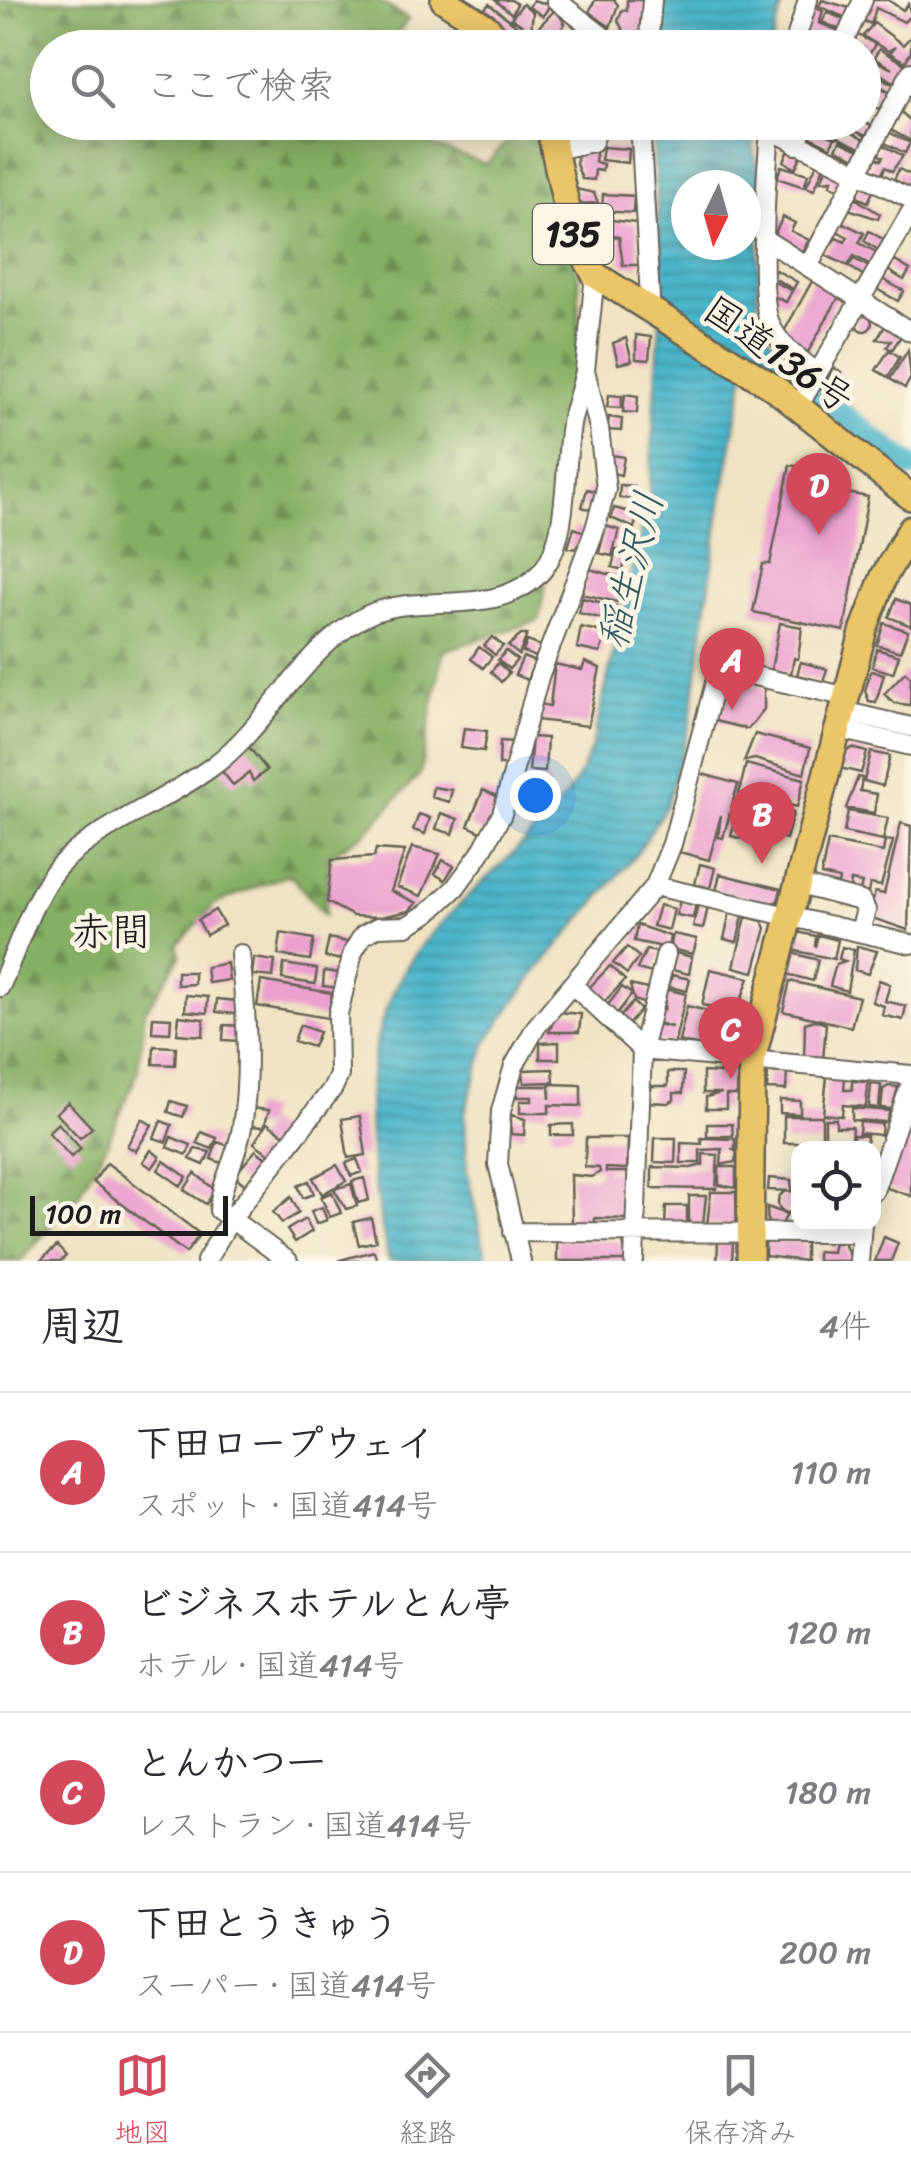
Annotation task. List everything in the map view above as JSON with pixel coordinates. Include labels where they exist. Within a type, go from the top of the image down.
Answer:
[{"type":"highway","points":[[444,0],[490,30]]},
{"type":"highway","name":"135","points":[[552,140],[572,232],[594,275],[648,311]]},
{"type":"highway","name":"国道136号","points":[[648,311],[753,374],[807,389],[911,497]]},
{"type":"highway","points":[[750,1261],[752,1060],[841,707],[874,600],[911,529]]},
{"type":"street","points":[[556,0],[585,9],[603,30]]},
{"type":"street","points":[[650,30],[652,0]]},
{"type":"street","points":[[799,30],[808,0]]},
{"type":"street","points":[[850,30],[864,0]]},
{"type":"street","points":[[881,129],[911,72]]},
{"type":"street","points":[[554,150],[594,140]]},
{"type":"street","points":[[641,140],[648,311]]},
{"type":"street","points":[[765,140],[768,320],[807,389]]},
{"type":"street","points":[[788,140],[911,199]]},
{"type":"street","points":[[796,145],[798,140]]},
{"type":"street","points":[[810,265],[875,140]]},
{"type":"street","points":[[807,389],[911,212]]},
{"type":"street","points":[[766,240],[911,332]]},
{"type":"street","points":[[0,987],[46,882],[59,866],[80,847],[157,804],[219,762],[326,646],[352,625],[393,607],[506,595],[541,572],[556,540],[572,420],[585,370],[594,275]]},
{"type":"street","points":[[206,1261],[230,1220],[333,1088],[339,1075],[338,1014],[353,952],[364,935],[378,927],[406,926],[429,912],[455,888],[502,814],[538,677],[596,530],[606,489],[599,428],[585,370]]},
{"type":"street","points":[[521,1261],[498,1164],[502,1111],[514,1066],[529,1040],[656,886],[672,844],[719,668],[851,713],[911,727]]},
{"type":"street","points":[[841,707],[848,731],[911,746]]},
{"type":"street","points":[[796,884],[861,900],[866,910],[860,931]]},
{"type":"street","points":[[656,886],[911,944]]},
{"type":"street","points":[[240,954],[250,1049],[242,1132],[220,1194],[220,1210],[288,1261]]},
{"type":"street","points":[[634,1261],[642,1050],[666,954]]},
{"type":"street","points":[[573,986],[642,1050],[911,1076]]},
{"type":"street","points":[[881,1170],[911,1084]]},
{"type":"street","points":[[513,1232],[805,1231]]},
{"type":"street","points":[[859,1261],[860,1231]]},
{"type":"green space","points":[[0,0],[377,0],[408,19],[400,30],[30,30],[30,140],[426,140],[430,145],[486,164],[508,140],[546,140],[579,282],[578,403],[539,620],[443,651],[420,774],[366,832],[329,856],[325,915],[289,874],[216,903],[178,945],[181,956],[145,1011],[137,1074],[106,1146],[78,1195],[21,1261],[0,1261]]},
{"type":"water","points":[[656,0],[784,0],[776,30],[654,30]]},
{"type":"water","points":[[653,140],[754,140],[758,170],[671,170],[671,260],[758,260],[757,323],[802,373],[791,385],[749,351],[721,503],[690,725],[666,806],[638,852],[536,972],[487,1041],[465,1112],[467,1172],[487,1261],[389,1261],[373,1175],[370,1132],[370,1089],[387,1007],[406,969],[432,933],[560,803],[575,783],[592,747],[649,496],[662,290]]},
{"type":"building","points":[[495,0],[511,0],[517,4],[512,14]]},
{"type":"building","points":[[533,0],[550,5],[543,16],[529,7]]},
{"type":"building","points":[[595,0],[614,0],[618,5],[610,27],[589,12]]},
{"type":"building","points":[[627,0],[646,0],[644,30],[623,30],[618,21],[622,10],[627,11]]},
{"type":"building","points":[[822,0],[850,8],[846,18],[819,6]]},
{"type":"building","points":[[871,0],[888,0],[903,10],[908,4],[911,15],[904,22],[876,8],[871,24],[862,20]]},
{"type":"building","points":[[489,4],[516,25],[509,30],[484,10]]},
{"type":"building","points":[[523,4],[533,12],[531,30],[529,30],[511,18]]},
{"type":"building","points":[[811,6],[823,11],[819,23],[837,30],[804,30]]},
{"type":"building","points":[[556,9],[565,24],[560,30],[536,30]]},
{"type":"building","points":[[827,12],[847,21],[843,30],[822,22]]},
{"type":"building","points":[[874,23],[903,45],[911,36],[911,52],[905,62],[890,53],[895,47],[888,51],[881,47],[881,30],[868,30]]},
{"type":"building","points":[[881,50],[906,65],[896,83],[881,74],[881,64],[892,69],[881,62]]},
{"type":"building","points":[[881,77],[895,85],[891,92],[881,87]]},
{"type":"building","points":[[881,88],[891,93],[881,110]]},
{"type":"building","points":[[901,112],[911,121],[911,141],[891,130]]},
{"type":"building","points":[[888,132],[910,143],[905,153],[883,142]]},
{"type":"building","points":[[843,140],[864,140],[862,149]]},
{"type":"building","points":[[840,141],[859,150],[855,158],[836,149]]},
{"type":"building","points":[[881,144],[903,156],[892,171],[885,167],[880,179],[869,173],[874,156],[881,160],[883,157],[876,153]]},
{"type":"building","points":[[603,147],[629,149],[628,163],[601,160]]},
{"type":"building","points":[[790,148],[802,154],[795,169],[784,161]]},
{"type":"building","points":[[596,152],[595,162],[603,164],[602,171],[595,170],[594,180],[582,179],[576,164],[578,153]]},
{"type":"building","points":[[817,163],[824,167],[814,190],[806,187]]},
{"type":"building","points":[[781,166],[808,174],[804,187],[777,178]]},
{"type":"building","points":[[827,167],[848,177],[841,191],[830,185],[832,180],[821,181]]},
{"type":"building","points":[[899,169],[911,175],[911,193],[893,182]]},
{"type":"building","points":[[860,183],[874,189],[868,202],[855,196]]},
{"type":"building","points":[[576,189],[594,193],[598,203],[575,204]]},
{"type":"building","points":[[603,194],[634,196],[633,213],[602,211]]},
{"type":"building","points":[[853,197],[880,214],[878,219],[848,209]]},
{"type":"building","points":[[578,205],[598,205],[598,212],[592,212],[592,226],[583,226]]},
{"type":"building","points":[[783,217],[795,223],[791,231],[809,240],[802,252],[773,237]]},
{"type":"building","points":[[596,218],[636,223],[639,265],[623,265],[619,237],[597,234]]},
{"type":"building","points":[[841,222],[864,233],[859,243],[880,254],[873,266],[854,256],[848,266],[823,254],[836,238],[845,242],[848,237],[837,231]]},
{"type":"building","points":[[869,231],[888,242],[882,252],[864,241]]},
{"type":"building","points":[[854,259],[871,268],[866,277],[848,266]]},
{"type":"building","points":[[892,259],[910,270],[904,280],[886,269]]},
{"type":"building","points":[[776,270],[797,282],[793,289],[770,276]]},
{"type":"building","points":[[815,276],[842,291],[808,352],[781,337]]},
{"type":"building","points":[[880,278],[904,291],[898,301],[875,288]]},
{"type":"building","points":[[773,281],[792,291],[786,302],[771,295]]},
{"type":"building","points":[[864,315],[872,323],[864,331],[856,323]]},
{"type":"building","points":[[887,323],[903,333],[892,350],[887,347],[891,341],[877,339]]},
{"type":"building","points":[[636,335],[651,337],[649,360],[636,359]]},
{"type":"building","points":[[626,338],[632,361],[618,364],[613,343]]},
{"type":"building","points":[[889,350],[900,357],[888,377],[876,370]]},
{"type":"building","points":[[908,350],[911,378],[905,388],[890,379]]},
{"type":"building","points":[[833,367],[841,372],[834,388],[826,383]]},
{"type":"building","points":[[625,394],[638,396],[637,413],[623,412]]},
{"type":"building","points":[[609,395],[622,396],[621,408],[607,407]]},
{"type":"building","points":[[609,417],[622,419],[621,431],[607,430]]},
{"type":"building","points":[[612,455],[624,457],[621,475],[608,472]]},
{"type":"building","points":[[790,465],[848,476],[847,493],[868,497],[844,631],[753,612],[763,564],[770,564]]},
{"type":"building","points":[[620,485],[634,486],[633,499],[619,498]]},
{"type":"building","points":[[587,489],[599,492],[593,511],[582,507]]},
{"type":"building","points":[[614,508],[638,514],[634,528],[611,518]]},
{"type":"building","points":[[606,526],[619,530],[612,556],[599,553]]},
{"type":"building","points":[[574,528],[585,532],[580,550],[568,547]]},
{"type":"building","points":[[616,550],[627,552],[623,570],[612,567]]},
{"type":"building","points":[[589,569],[624,578],[617,602],[582,594]]},
{"type":"building","points":[[582,598],[620,607],[616,622],[579,613]]},
{"type":"building","points":[[896,599],[911,605],[911,626],[889,617]]},
{"type":"building","points":[[780,623],[802,627],[798,659],[794,658],[791,674],[771,670]]},
{"type":"building","points":[[884,623],[908,631],[900,652],[877,645]]},
{"type":"building","points":[[581,627],[606,633],[600,653],[577,648]]},
{"type":"building","points":[[521,635],[527,635],[519,655],[508,646]]},
{"type":"building","points":[[492,637],[503,646],[495,655],[484,646]]},
{"type":"building","points":[[527,641],[541,646],[536,657],[523,652]]},
{"type":"building","points":[[479,647],[492,657],[483,668],[471,659]]},
{"type":"building","points":[[877,649],[899,656],[893,673],[872,667]]},
{"type":"building","points":[[506,651],[517,660],[509,669],[498,660]]},
{"type":"building","points":[[523,657],[535,662],[527,680],[515,675]]},
{"type":"building","points":[[585,662],[600,668],[588,726],[536,720],[539,704],[550,706],[555,664],[582,670]]},
{"type":"building","points":[[801,662],[827,669],[823,682],[797,675]]},
{"type":"building","points":[[498,663],[509,673],[501,682],[491,672]]},
{"type":"building","points":[[871,671],[884,674],[876,702],[869,701],[865,691]]},
{"type":"building","points":[[905,672],[911,677],[910,705],[894,703],[884,694]]},
{"type":"building","points":[[723,681],[764,687],[764,709],[748,729],[711,720]]},
{"type":"building","points":[[464,728],[487,731],[484,751],[461,748]]},
{"type":"building","points":[[755,734],[810,748],[804,774],[755,759],[744,761]]},
{"type":"building","points":[[532,737],[547,738],[545,772],[529,771]]},
{"type":"building","points":[[500,741],[513,742],[511,765],[499,765]]},
{"type":"building","points":[[245,742],[267,770],[253,781],[249,773],[233,785],[221,770],[235,760],[230,753]]},
{"type":"building","points":[[852,748],[867,752],[861,773],[840,768],[844,753]]},
{"type":"building","points":[[871,752],[890,756],[883,786],[864,781]]},
{"type":"building","points":[[746,764],[804,779],[797,807],[739,793]]},
{"type":"building","points":[[699,773],[738,784],[723,838],[718,837],[721,815],[709,860],[680,852]]},
{"type":"building","points":[[529,777],[549,780],[545,804],[525,801]]},
{"type":"building","points":[[858,777],[862,778],[860,791],[877,794],[874,813],[846,808]]},
{"type":"building","points":[[433,787],[452,790],[449,802],[431,797]]},
{"type":"building","points":[[483,790],[501,798],[485,834],[468,826]]},
{"type":"building","points":[[741,800],[793,813],[786,839],[776,836],[771,846],[731,836]]},
{"type":"building","points":[[848,811],[888,818],[883,840],[844,832]]},
{"type":"building","points":[[441,813],[458,819],[453,834],[436,829]]},
{"type":"building","points":[[419,814],[430,818],[425,834],[413,830]]},
{"type":"building","points":[[901,823],[911,826],[908,930],[869,917],[875,892],[884,894]]},
{"type":"building","points":[[885,840],[893,841],[881,886],[870,884],[868,893],[860,891],[862,883],[851,881],[849,893],[837,890],[839,879],[821,875],[828,841],[883,852]]},
{"type":"building","points":[[412,847],[440,854],[421,896],[397,887]]},
{"type":"building","points":[[376,849],[405,851],[391,891],[417,903],[409,911],[381,917],[353,916],[327,902],[332,860],[374,857]]},
{"type":"building","points":[[443,860],[454,866],[445,880],[435,874]]},
{"type":"building","points":[[700,864],[715,868],[710,888],[695,884]]},
{"type":"building","points":[[720,874],[781,889],[778,901],[770,904],[716,891]]},
{"type":"building","points":[[680,900],[696,903],[693,918],[676,915]]},
{"type":"building","points":[[698,904],[708,907],[703,929],[693,927]]},
{"type":"building","points":[[659,905],[674,909],[669,930],[653,926]]},
{"type":"building","points":[[215,910],[224,925],[206,935],[198,920]]},
{"type":"building","points":[[730,912],[743,916],[737,942],[724,939]]},
{"type":"building","points":[[746,917],[762,921],[766,928],[754,972],[734,967]]},
{"type":"building","points":[[637,925],[670,936],[668,948],[634,941]]},
{"type":"building","points":[[797,932],[816,936],[815,947],[818,935],[838,940],[834,959],[792,950]]},
{"type":"building","points":[[281,933],[314,939],[310,960],[278,955]]},
{"type":"building","points":[[673,934],[697,939],[693,954],[670,949]]},
{"type":"building","points":[[329,938],[347,942],[344,960],[325,957]]},
{"type":"building","points":[[857,946],[877,951],[868,974],[855,970]]},
{"type":"building","points":[[627,947],[639,957],[627,974],[613,963]]},
{"type":"building","points":[[842,947],[854,950],[847,991],[830,986],[836,964],[845,961],[839,959]]},
{"type":"building","points":[[646,950],[661,953],[652,973],[637,969]]},
{"type":"building","points":[[671,952],[692,957],[689,974],[668,969]]},
{"type":"building","points":[[792,953],[818,960],[813,981],[787,974]]},
{"type":"building","points":[[254,958],[275,961],[273,977],[252,975]]},
{"type":"building","points":[[227,963],[229,980],[208,983],[206,967]]},
{"type":"building","points":[[284,964],[317,969],[315,984],[282,979]]},
{"type":"building","points":[[610,966],[625,980],[603,1003],[587,990]]},
{"type":"building","points":[[710,969],[749,978],[737,1012],[702,1005]]},
{"type":"building","points":[[324,971],[339,973],[338,988],[323,986]]},
{"type":"building","points":[[177,972],[194,972],[194,984],[177,985]]},
{"type":"building","points":[[672,975],[690,979],[687,991],[669,987]]},
{"type":"building","points":[[879,980],[890,984],[885,1001],[906,1006],[903,1020],[882,1015],[884,1006],[872,1002]]},
{"type":"building","points":[[261,981],[332,993],[328,1018],[257,1006]]},
{"type":"building","points":[[790,981],[859,997],[851,1027],[783,1011]]},
{"type":"building","points":[[630,985],[652,990],[649,1005],[634,1000]]},
{"type":"building","points":[[622,987],[632,994],[616,1015],[607,1006]]},
{"type":"building","points":[[666,989],[686,994],[674,1045],[653,1041],[656,1024],[672,1027],[657,1023],[659,1009],[664,1010]]},
{"type":"building","points":[[186,995],[208,997],[207,1013],[185,1011]]},
{"type":"building","points":[[217,999],[237,1001],[235,1014],[216,1012]]},
{"type":"building","points":[[633,1002],[641,1010],[627,1026],[619,1018]]},
{"type":"building","points":[[687,1006],[716,1013],[707,1048],[679,1041]]},
{"type":"building","points":[[557,1012],[581,1014],[579,1032],[549,1032]]},
{"type":"building","points":[[723,1014],[742,1016],[737,1050],[720,1047]]},
{"type":"building","points":[[179,1016],[204,1019],[203,1036],[177,1034]]},
{"type":"building","points":[[153,1017],[171,1018],[170,1033],[152,1032]]},
{"type":"building","points":[[815,1020],[826,1024],[823,1060],[804,1059],[805,1023]]},
{"type":"building","points":[[224,1025],[241,1026],[241,1041],[223,1040]]},
{"type":"building","points":[[300,1025],[319,1032],[313,1047],[294,1041]]},
{"type":"building","points":[[559,1042],[559,1059],[540,1059],[540,1043]]},
{"type":"building","points":[[154,1046],[176,1047],[175,1065],[153,1064]]},
{"type":"building","points":[[720,1065],[738,1065],[737,1095],[726,1095],[726,1109],[706,1109],[706,1097],[722,1093],[703,1093],[703,1072],[720,1073]]},
{"type":"building","points":[[553,1069],[554,1082],[524,1083],[523,1070]]},
{"type":"building","points":[[668,1072],[684,1072],[683,1093],[674,1093],[674,1100],[668,1103],[648,1102],[652,1086],[668,1086]]},
{"type":"building","points":[[768,1072],[787,1073],[786,1090],[767,1089]]},
{"type":"building","points":[[827,1076],[845,1077],[844,1090],[852,1090],[852,1081],[868,1082],[866,1107],[843,1105],[842,1116],[823,1114]]},
{"type":"building","points":[[550,1084],[581,1085],[581,1106],[549,1105],[549,1113],[520,1113],[520,1101],[532,1101],[532,1097],[517,1097],[517,1086],[549,1086],[550,1099]]},
{"type":"building","points":[[871,1084],[881,1085],[879,1108],[869,1107]]},
{"type":"building","points":[[898,1087],[892,1109],[881,1108],[883,1089]]},
{"type":"building","points":[[780,1100],[800,1101],[800,1114],[780,1113]]},
{"type":"building","points":[[171,1101],[187,1106],[183,1117],[168,1112]]},
{"type":"building","points":[[68,1102],[92,1128],[80,1138],[56,1113]]},
{"type":"building","points":[[251,1108],[269,1110],[264,1127],[250,1126]]},
{"type":"building","points":[[852,1108],[890,1111],[886,1122],[852,1120]]},
{"type":"building","points":[[511,1115],[525,1119],[524,1135],[511,1134]]},
{"type":"building","points":[[360,1116],[366,1155],[348,1158],[342,1119]]},
{"type":"building","points":[[784,1116],[822,1116],[822,1141],[784,1143]]},
{"type":"building","points":[[142,1119],[152,1125],[136,1151],[127,1146]]},
{"type":"building","points":[[825,1119],[836,1119],[836,1127],[852,1127],[851,1140],[825,1137]]},
{"type":"building","points":[[161,1121],[172,1125],[166,1142],[154,1138]]},
{"type":"building","points":[[860,1122],[882,1124],[881,1135],[859,1133]]},
{"type":"building","points":[[906,1122],[911,1124],[911,1196],[884,1187]]},
{"type":"building","points":[[58,1123],[81,1149],[71,1157],[48,1132]]},
{"type":"building","points":[[267,1123],[289,1138],[275,1158],[254,1143]]},
{"type":"building","points":[[573,1124],[573,1135],[551,1135],[551,1125]]},
{"type":"building","points":[[707,1124],[732,1124],[733,1136],[707,1136]]},
{"type":"building","points":[[201,1132],[217,1138],[212,1149],[197,1143]]},
{"type":"building","points":[[853,1135],[867,1136],[867,1141],[853,1141]]},
{"type":"building","points":[[171,1137],[191,1145],[187,1155],[167,1147]]},
{"type":"building","points":[[586,1138],[628,1138],[627,1169],[606,1168],[606,1172],[629,1172],[629,1219],[595,1218],[595,1224],[572,1224],[571,1175],[592,1177],[600,1172],[599,1168],[585,1167]]},
{"type":"building","points":[[655,1138],[676,1138],[675,1163],[654,1162]]},
{"type":"building","points":[[701,1138],[735,1139],[735,1149],[731,1149],[737,1152],[735,1162],[721,1165],[722,1149],[700,1150],[700,1163],[681,1163],[681,1143],[702,1144]]},
{"type":"building","points":[[217,1142],[230,1146],[224,1164],[211,1159]]},
{"type":"building","points":[[195,1149],[210,1152],[204,1165],[190,1159]]},
{"type":"building","points":[[151,1150],[160,1157],[152,1168],[143,1162]]},
{"type":"building","points":[[256,1150],[268,1160],[247,1186],[234,1176]]},
{"type":"building","points":[[703,1154],[718,1155],[716,1189],[652,1188],[652,1167],[703,1165]]},
{"type":"building","points":[[357,1159],[362,1172],[351,1176],[346,1163]]},
{"type":"building","points":[[164,1161],[187,1177],[181,1186],[158,1170]]},
{"type":"building","points":[[107,1163],[200,1234],[186,1253],[93,1182]]},
{"type":"building","points":[[337,1165],[346,1181],[322,1194],[313,1178]]},
{"type":"building","points":[[719,1167],[736,1167],[736,1188],[719,1185]]},
{"type":"building","points":[[195,1173],[215,1190],[206,1204],[184,1190]]},
{"type":"building","points":[[364,1178],[369,1200],[358,1203],[352,1181]]},
{"type":"building","points":[[769,1178],[791,1180],[791,1191],[768,1190]]},
{"type":"building","points":[[309,1181],[314,1194],[303,1198],[298,1186]]},
{"type":"building","points":[[351,1184],[357,1206],[346,1209],[334,1189]]},
{"type":"building","points":[[789,1191],[789,1213],[781,1210],[778,1202],[781,1194]]},
{"type":"building","points":[[332,1192],[341,1213],[330,1217],[321,1197]]},
{"type":"building","points":[[711,1192],[736,1192],[737,1226],[707,1225]]},
{"type":"building","points":[[689,1196],[706,1196],[703,1225],[689,1225]]},
{"type":"building","points":[[291,1197],[299,1213],[282,1223],[273,1212]]},
{"type":"building","points":[[666,1206],[687,1206],[687,1226],[665,1226]]},
{"type":"building","points":[[322,1207],[327,1220],[316,1224],[311,1211]]},
{"type":"building","points":[[767,1207],[787,1214],[781,1226],[768,1226]]},
{"type":"building","points":[[371,1218],[376,1241],[359,1245],[353,1222]]},
{"type":"building","points":[[305,1219],[312,1231],[295,1242],[287,1230]]},
{"type":"building","points":[[884,1237],[898,1243],[891,1261],[875,1261]]},
{"type":"building","points":[[557,1239],[623,1241],[627,1261],[557,1261]]},
{"type":"building","points":[[718,1241],[733,1241],[732,1261],[717,1261]]},
{"type":"building","points":[[765,1241],[805,1242],[805,1261],[765,1256]]},
{"type":"building","points":[[834,1242],[844,1243],[852,1261],[817,1261],[817,1251],[832,1252]]},
{"type":"building","points":[[57,1246],[66,1256],[61,1261],[40,1261]]},
{"type":"building","points":[[374,1251],[377,1261],[340,1261],[340,1260]]},
{"type":"waterway","points":[[776,362],[911,467]]},
{"type":"place","name":"下田とうきゅう","points":[[819,535]]},
{"type":"place","name":"下田ロープウェイ","points":[[732,710]]},
{"type":"place","name":"ビジネスホテルとん亭","points":[[762,864]]},
{"type":"place","name":"とんかつ一","points":[[731,1079]]},
{"type":"district","name":"赤間","points":[[111,931]]},
{"type":"water label","name":"稲生沢川","points":[[630,570]]}]
